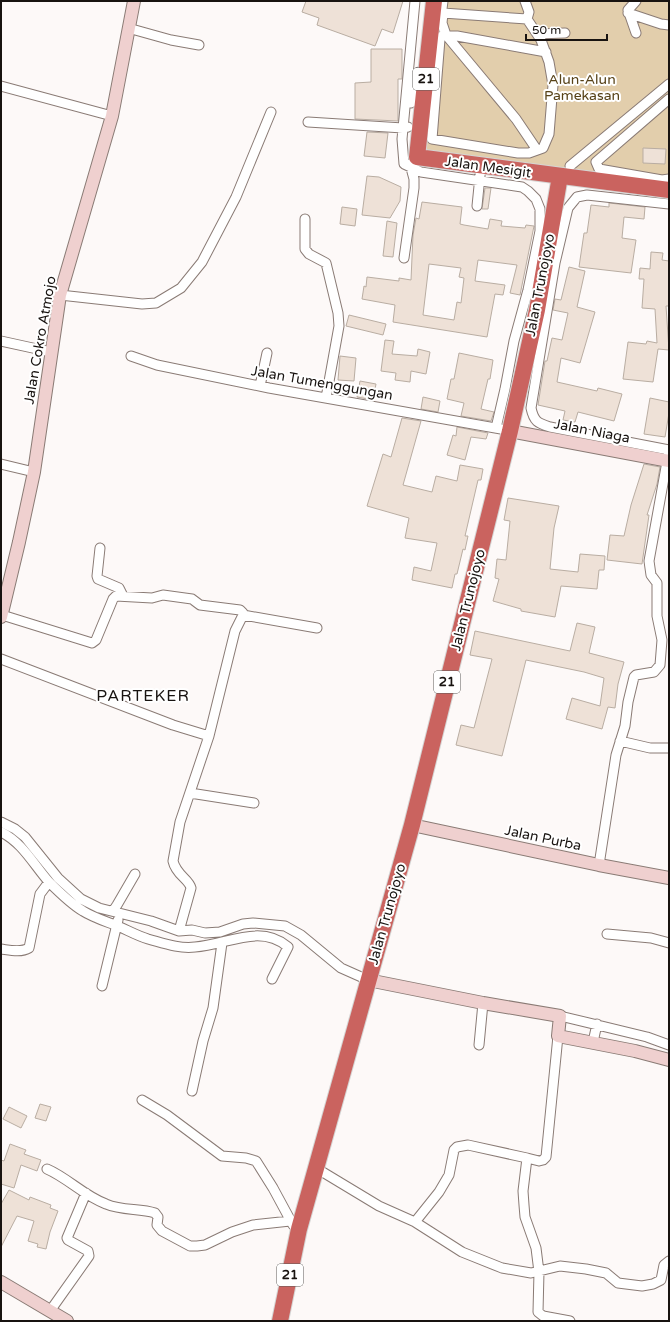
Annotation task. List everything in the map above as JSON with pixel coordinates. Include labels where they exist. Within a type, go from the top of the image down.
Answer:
[{"type":"highway","name":"21","points":[[411,160],[439,7]]},
{"type":"highway","name":"Jalan Mesigit","points":[[411,160],[481,173],[565,171],[669,190]]},
{"type":"highway","name":"Jalan Trunojoyo","points":[[314,1175],[412,825],[503,430],[537,310],[565,171]]},
{"type":"highway","name":"21","points":[[280,1321],[295,1227],[314,1175]]},
{"type":"street","name":"Jalan Cokro Atmojo","points":[[1,616],[6,576],[34,472],[60,296],[112,116],[134,1]]},
{"type":"street","points":[[404,258],[414,188],[405,128],[415,1]]},
{"type":"street","points":[[439,7],[442,9],[443,1]]},
{"type":"street","points":[[525,1],[529,12],[527,19]]},
{"type":"street","points":[[636,1],[632,4],[628,13],[636,33]]},
{"type":"street","points":[[439,7],[527,19],[541,40],[546,52],[552,85],[549,134],[543,148],[529,153],[518,153],[432,139],[440,39],[442,36],[457,36],[546,52]]},
{"type":"street","points":[[439,7],[446,35],[516,119],[537,150]]},
{"type":"street","points":[[628,13],[661,24],[669,25]]},
{"type":"street","points":[[128,28],[160,37],[199,45]]},
{"type":"street","points":[[537,34],[565,32]]},
{"type":"street","points":[[405,128],[415,76],[419,72],[427,74]]},
{"type":"street","points":[[565,171],[669,84]]},
{"type":"street","points":[[1,86],[112,116]]},
{"type":"street","points":[[669,99],[596,162],[599,169],[662,180],[669,179]]},
{"type":"street","points":[[60,296],[142,304],[156,303],[181,288],[202,262],[236,197],[271,112]]},
{"type":"street","points":[[308,122],[405,128]]},
{"type":"street","points":[[477,206],[481,173],[522,187],[536,200],[540,209],[540,231],[528,290],[514,341],[505,389],[503,430]]},
{"type":"street","points":[[599,865],[616,754],[625,726],[628,702],[634,677],[636,675],[654,672],[660,665],[662,640],[657,616],[657,583],[651,575],[649,560],[669,456],[538,423],[533,417],[531,408],[555,263],[568,208],[577,197],[587,195],[669,204]]},
{"type":"street","points":[[306,219],[305,248],[309,254],[326,263],[338,313],[339,326],[326,398]]},
{"type":"street","points":[[1,341],[51,352]]},
{"type":"street","points":[[260,386],[267,354]]},
{"type":"street","name":"Jalan Tumenggungan","points":[[131,356],[157,366],[503,430]]},
{"type":"street","name":"Jalan Niaga","points":[[503,430],[669,456]]},
{"type":"street","points":[[1,464],[34,472]]},
{"type":"street","points":[[100,548],[98,579],[119,588],[123,596]]},
{"type":"street","points":[[1,616],[92,643],[96,640],[114,597],[123,596],[152,598],[163,595],[192,599],[200,605],[240,610],[242,611],[243,615]]},
{"type":"street","points":[[243,615],[317,628]]},
{"type":"street","points":[[179,931],[191,885],[174,867],[173,861],[180,822],[208,736],[233,638],[243,615]]},
{"type":"street","points":[[1,659],[166,722],[208,736]]},
{"type":"street","points":[[620,740],[650,748],[669,748]]},
{"type":"street","points":[[190,793],[254,803]]},
{"type":"street","points":[[1,822],[15,829],[25,837],[58,878],[62,888],[74,905],[84,912],[117,918],[151,921],[179,931],[192,930],[205,933],[220,932],[243,924],[253,923],[285,926],[299,934],[341,968],[368,980],[483,1003],[560,1016],[635,1051],[669,1060]]},
{"type":"street","name":"Jalan Purba","points":[[412,825],[599,865],[669,878]]},
{"type":"street","points":[[1,832],[18,842],[49,882],[117,918],[145,938],[186,947],[222,943],[250,936],[261,935],[276,939],[288,947]]},
{"type":"street","points":[[102,986],[117,918],[118,906],[135,874]]},
{"type":"street","points":[[1,949],[26,950],[28,948],[40,894],[49,882]]},
{"type":"street","points":[[272,979],[288,947],[299,934]]},
{"type":"street","points":[[607,934],[651,938],[669,943]]},
{"type":"street","points":[[192,1091],[203,1040],[213,1008],[222,943]]},
{"type":"street","points":[[479,1045],[483,1003]]},
{"type":"street","points":[[415,1222],[439,1192],[449,1175],[454,1150],[457,1147],[468,1145],[539,1161],[546,1157],[560,1016]]},
{"type":"street","points":[[558,1036],[595,1033],[647,1037],[669,1045]]},
{"type":"street","points":[[142,1100],[174,1120],[222,1156],[246,1158],[256,1161],[295,1227]]},
{"type":"street","points":[[527,1158],[523,1191],[525,1217],[536,1248],[539,1272],[538,1312],[543,1316],[570,1321]]},
{"type":"street","points":[[47,1170],[60,1175],[73,1186],[106,1204],[155,1213],[158,1217],[157,1225],[162,1231],[190,1246],[205,1245],[232,1232],[253,1225],[295,1227]]},
{"type":"street","points":[[314,1175],[415,1222],[462,1252],[502,1268],[531,1273],[560,1266],[586,1268],[606,1273],[618,1283],[642,1286],[653,1284],[661,1280],[664,1265],[669,1261]]},
{"type":"street","points":[[50,1311],[89,1256],[88,1251],[67,1238],[86,1194]]},
{"type":"street","points":[[1,1282],[67,1321]]},
{"type":"green space","name":"Alun-Alun Pamekasan","points":[[438,1],[669,1],[669,184],[434,155],[421,148]]},
{"type":"building","points":[[306,1],[403,1],[393,33],[382,29],[375,46],[317,25],[319,18],[302,12]]},
{"type":"building","points":[[371,49],[402,49],[402,79],[398,79],[398,121],[355,119],[355,83],[371,82]]},
{"type":"building","points":[[367,132],[388,133],[385,158],[364,156]]},
{"type":"building","points":[[643,148],[666,149],[665,164],[643,163]]},
{"type":"building","points":[[367,176],[379,177],[401,187],[400,201],[390,218],[362,215]]},
{"type":"building","points":[[485,188],[491,188],[488,209],[482,209]]},
{"type":"building","points":[[422,202],[462,207],[460,224],[464,225],[488,229],[490,219],[502,221],[501,226],[525,228],[526,225],[534,226],[520,295],[510,293],[517,265],[478,260],[475,281],[505,285],[503,295],[495,294],[487,337],[393,322],[395,305],[362,299],[364,286],[366,287],[367,277],[399,281],[399,278],[411,280],[413,235],[416,218],[419,219]],"holes":[[[429,264],[461,268],[459,277],[464,278],[461,303],[457,302],[454,320],[423,315]]]},
{"type":"building","points":[[609,203],[645,207],[644,219],[624,217],[622,238],[636,240],[631,273],[579,267],[584,233],[587,233],[591,205],[609,207]]},
{"type":"building","points":[[342,207],[357,209],[355,226],[340,224]]},
{"type":"building","points":[[387,221],[397,223],[393,257],[383,256]]},
{"type":"building","points":[[651,252],[663,253],[662,260],[669,261],[669,306],[666,306],[669,350],[658,349],[653,382],[623,379],[628,342],[646,344],[647,341],[657,343],[655,309],[642,308],[644,279],[639,279],[640,268],[650,269]]},
{"type":"building","points":[[569,267],[585,271],[577,307],[595,312],[580,363],[561,358],[557,382],[597,391],[598,388],[622,394],[614,421],[578,412],[575,422],[563,420],[565,411],[538,405],[545,361],[547,361],[552,338],[562,340],[568,313],[553,310],[555,299],[561,300]]},
{"type":"building","points":[[349,315],[386,324],[383,335],[346,326]]},
{"type":"building","points":[[385,340],[394,341],[392,354],[417,356],[418,349],[430,352],[426,374],[411,371],[410,382],[395,380],[396,373],[381,371]]},
{"type":"building","points":[[459,353],[493,360],[490,379],[488,379],[481,409],[494,412],[491,421],[461,416],[464,403],[447,399],[451,379],[454,379]]},
{"type":"building","points":[[340,356],[356,358],[354,381],[338,380]]},
{"type":"building","points":[[360,381],[376,384],[373,400],[357,397]]},
{"type":"building","points":[[423,397],[440,401],[438,412],[421,409]]},
{"type":"building","points":[[650,398],[669,402],[669,413],[665,437],[644,434]]},
{"type":"building","points":[[402,418],[421,421],[403,485],[432,492],[436,476],[457,481],[460,465],[483,469],[481,480],[478,480],[465,536],[468,536],[465,550],[463,549],[452,588],[412,580],[414,567],[431,571],[437,543],[405,538],[409,518],[367,506],[383,454],[391,457]]},
{"type":"building","points":[[457,427],[488,433],[486,439],[471,437],[465,460],[447,455],[453,435],[456,436]]},
{"type":"building","points":[[644,464],[660,467],[657,484],[647,515],[649,515],[642,564],[607,560],[610,535],[624,536],[631,505]]},
{"type":"building","points":[[508,498],[559,506],[554,528],[550,569],[578,572],[580,554],[605,556],[604,570],[599,570],[597,589],[561,586],[555,617],[521,611],[521,609],[493,601],[499,579],[495,578],[497,559],[506,560],[510,521],[504,520]]},
{"type":"building","points":[[577,623],[595,627],[589,653],[624,662],[618,684],[615,708],[608,707],[602,729],[566,719],[572,698],[600,706],[604,678],[584,672],[526,660],[502,756],[456,745],[461,725],[474,728],[492,659],[470,655],[475,631],[570,651]]},
{"type":"building","points":[[40,1104],[51,1107],[46,1121],[35,1118]]},
{"type":"building","points":[[9,1107],[27,1116],[21,1128],[3,1119]]},
{"type":"building","points":[[10,1144],[26,1150],[24,1154],[41,1160],[37,1171],[21,1165],[14,1188],[1,1184],[1,1160],[4,1161]]},
{"type":"building","points":[[9,1190],[29,1200],[30,1197],[51,1205],[50,1208],[58,1211],[50,1232],[46,1249],[37,1247],[38,1244],[28,1241],[34,1221],[17,1216],[1,1247],[1,1204]]},
{"type":"district","name":"PARTEKER","points":[[143,696]]}]
